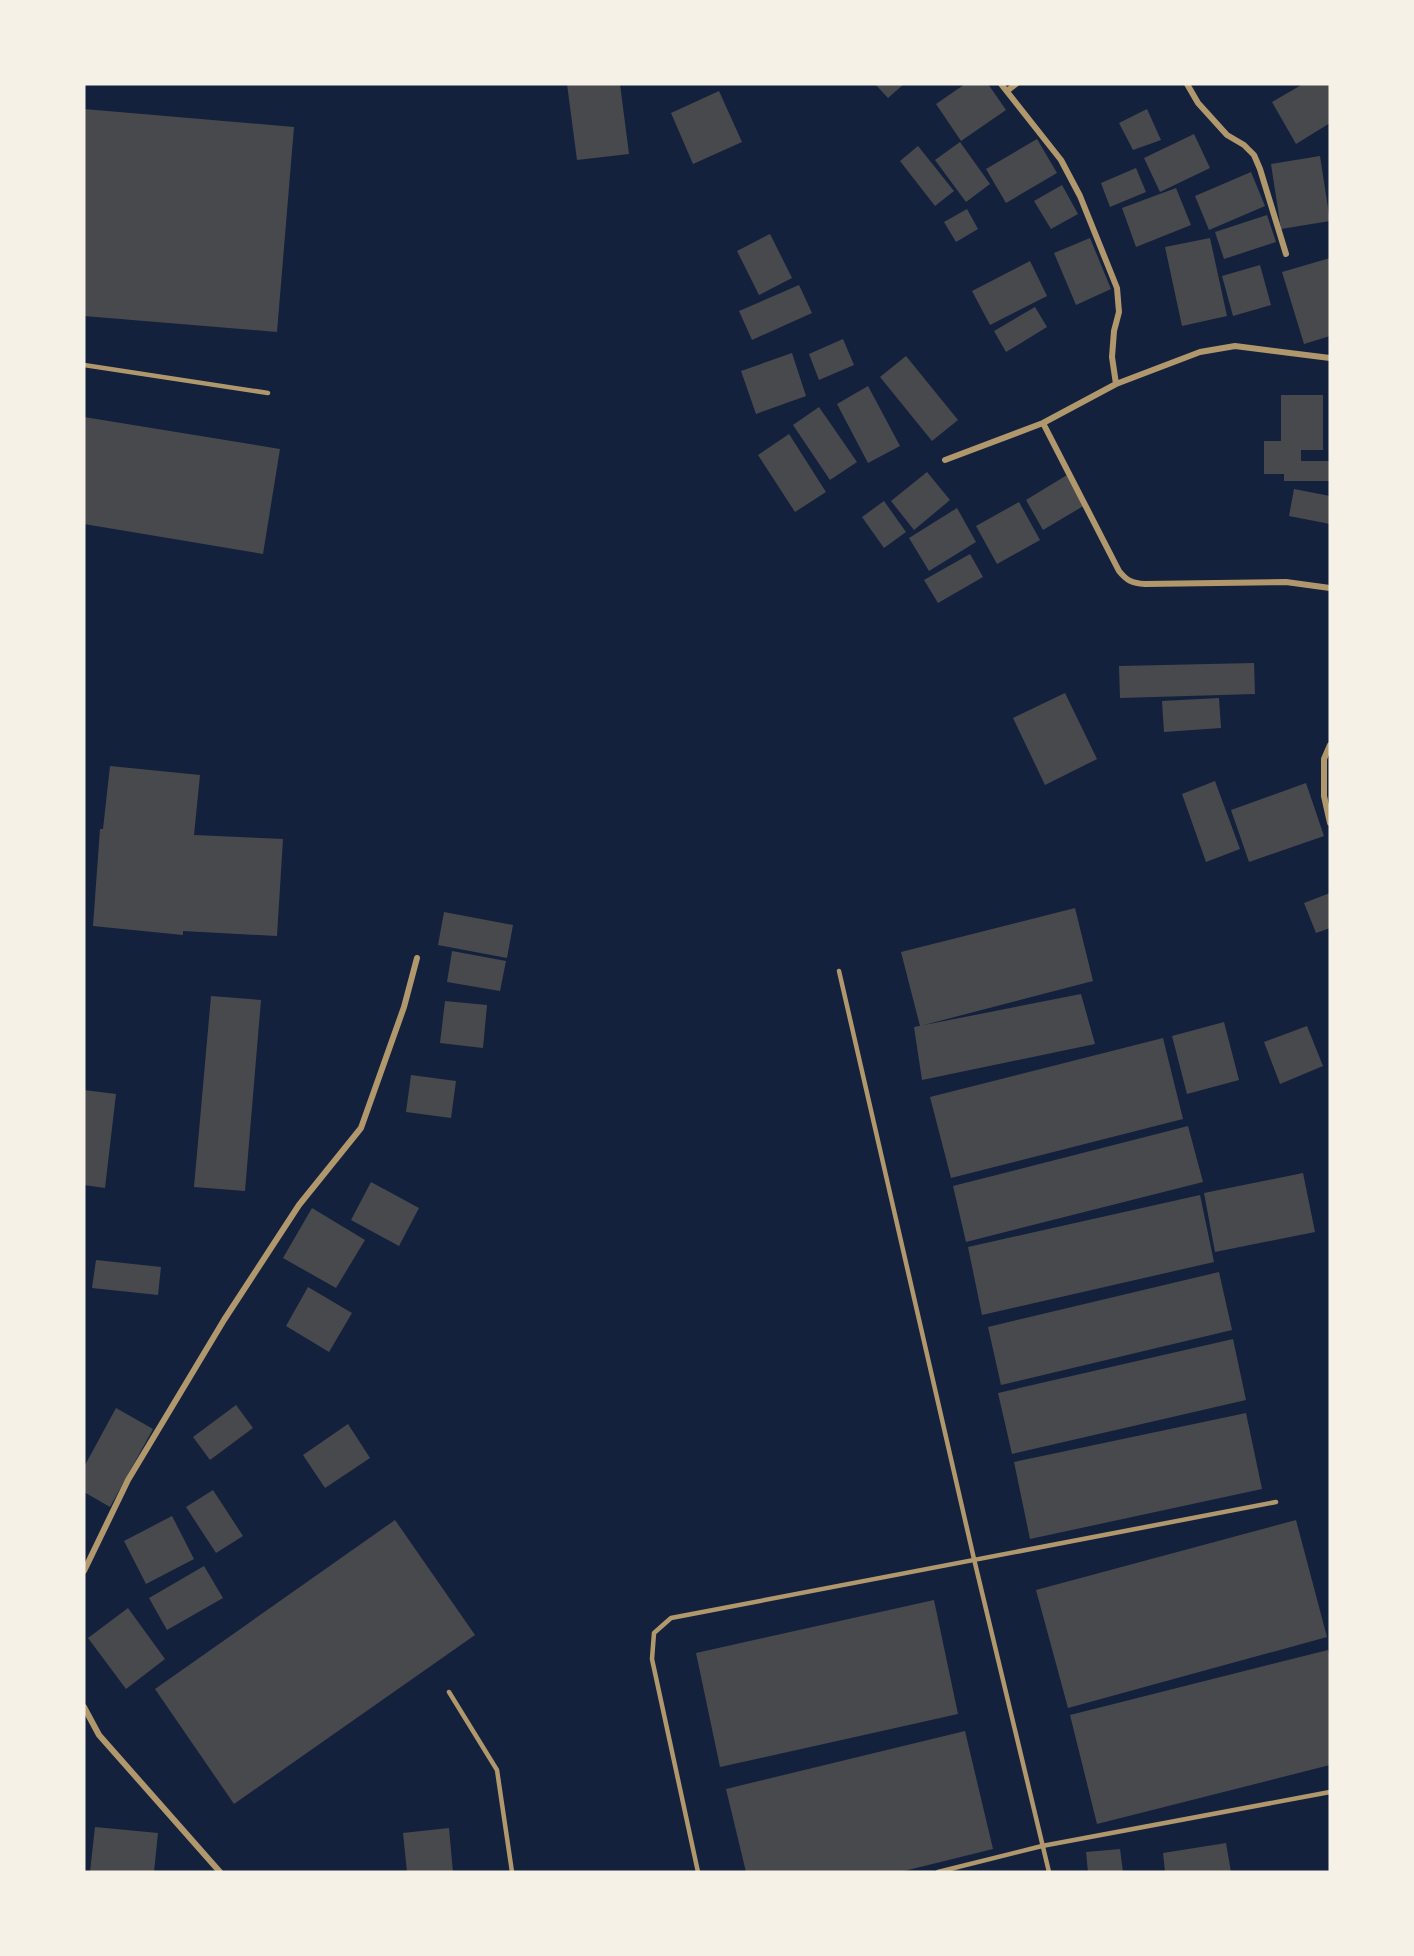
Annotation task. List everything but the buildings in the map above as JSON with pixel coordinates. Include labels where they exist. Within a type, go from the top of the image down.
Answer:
[{"type":"street","points":[[1001,84],[1061,160],[1080,196],[1118,288],[1119,312],[1114,331],[1112,357],[1116,384]]},
{"type":"street","points":[[1007,91],[1016,84]]},
{"type":"street","points":[[1187,84],[1198,103],[1227,135],[1244,145],[1254,155],[1286,254]]},
{"type":"street","points":[[945,460],[1043,423],[1116,384],[1200,352],[1235,346],[1330,358]]},
{"type":"street","points":[[1043,423],[1119,571],[1132,583],[1286,582],[1330,588]]},
{"type":"street","points":[[1330,745],[1324,759],[1330,823]]},
{"type":"street","points":[[84,1571],[128,1480],[224,1320],[299,1205],[361,1128],[404,1007],[417,958]]},
{"type":"street","points":[[84,1707],[99,1735],[220,1872]]},
{"type":"lane","points":[[84,365],[268,393]]},
{"type":"lane","points":[[839,971],[974,1559],[1049,1872]]},
{"type":"lane","points":[[698,1872],[652,1659],[654,1633],[671,1618],[1276,1502]]},
{"type":"lane","points":[[449,1692],[497,1770],[512,1872]]},
{"type":"lane","points":[[938,1872],[1042,1846],[1330,1792]]}]
